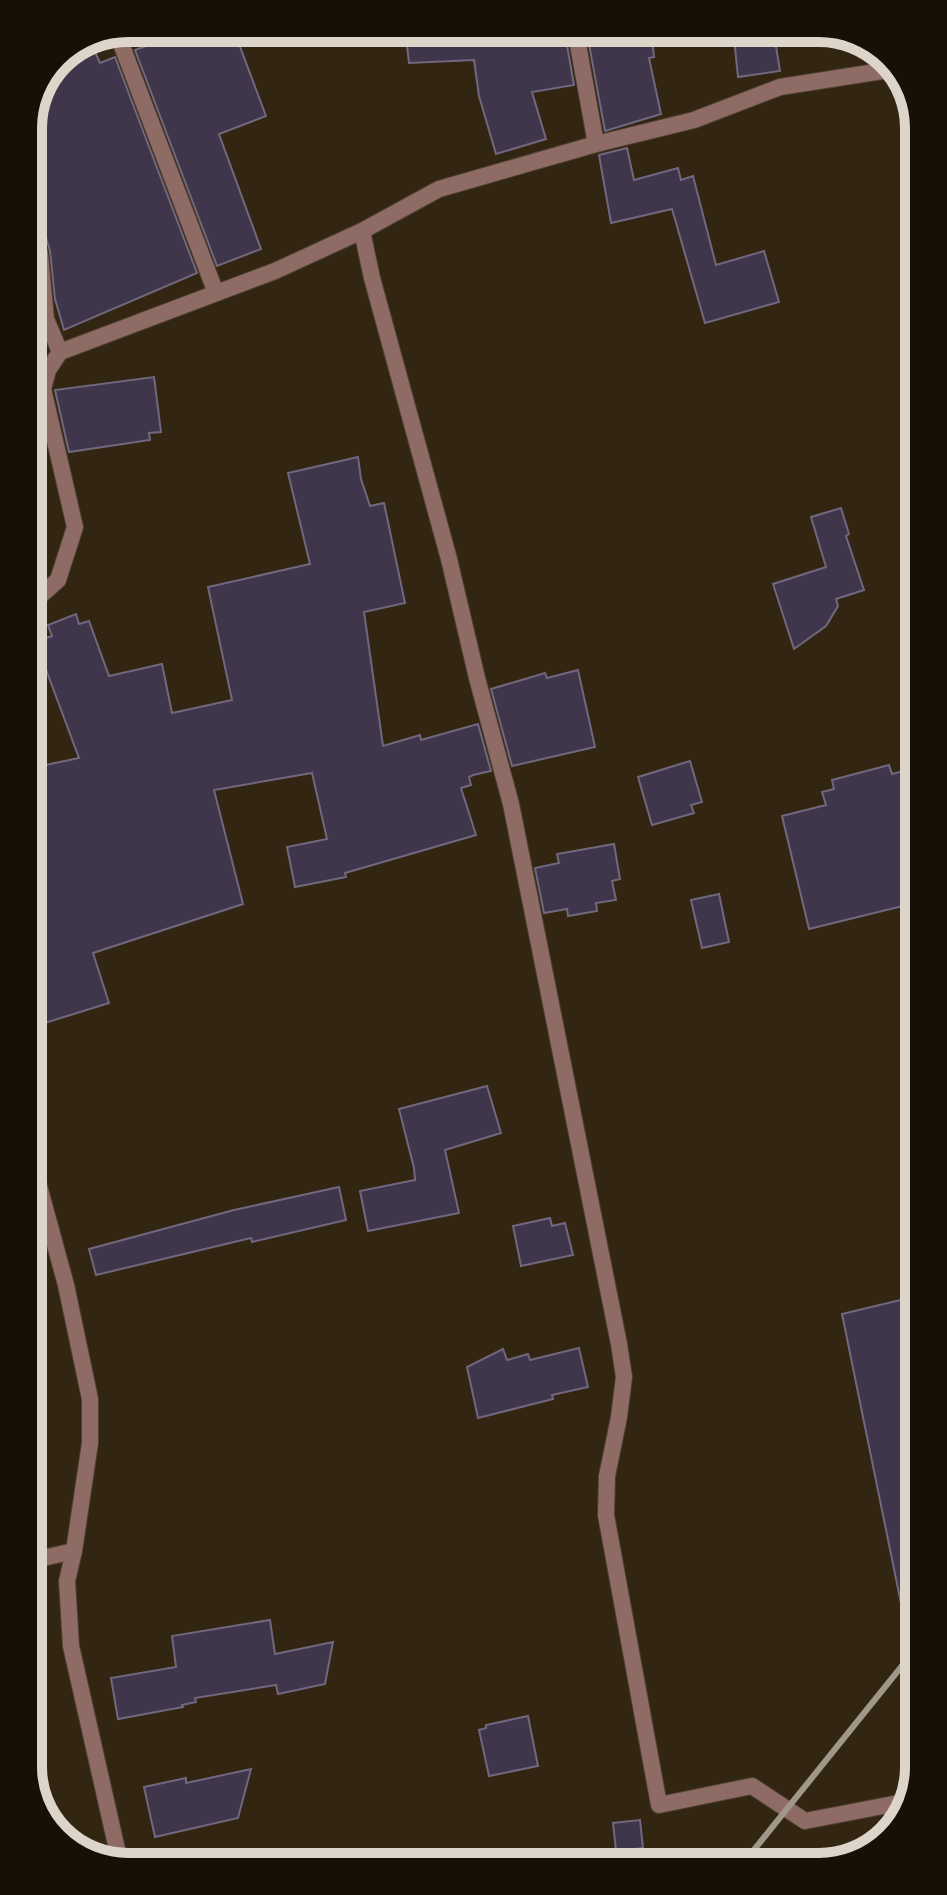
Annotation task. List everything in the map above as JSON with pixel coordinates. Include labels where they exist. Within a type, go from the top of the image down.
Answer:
[{"type":"street","points":[[578,42],[596,144]]},
{"type":"street","points":[[121,43],[216,293]]},
{"type":"street","points":[[42,594],[58,580],[75,527],[43,389],[48,370],[60,352],[275,271],[362,231],[439,189],[596,144],[694,120],[780,87],[883,71]]},
{"type":"street","points":[[362,231],[511,804],[619,1344],[624,1377],[607,1476],[606,1515],[659,1805],[752,1786],[805,1821],[897,1803]]},
{"type":"street","points":[[42,276],[46,319],[60,352]]},
{"type":"street","points":[[42,1197],[66,1285],[90,1399],[90,1443],[67,1581],[71,1646],[118,1852]]},
{"type":"street","points":[[42,1558],[74,1551]]},
{"type":"building","points":[[156,42],[238,42],[266,116],[219,134],[261,249],[217,266],[135,50]]},
{"type":"building","points":[[407,42],[566,42],[574,85],[532,92],[546,139],[496,154],[479,96],[474,60],[409,63]]},
{"type":"building","points":[[589,42],[652,42],[654,57],[649,58],[661,114],[605,131]]},
{"type":"building","points":[[734,42],[775,42],[780,71],[738,77]]},
{"type":"building","points":[[95,52],[100,63],[115,57],[197,273],[64,330],[55,299],[50,251],[42,225],[42,123],[51,90],[67,67]]},
{"type":"building","points":[[627,148],[634,180],[678,168],[681,180],[693,176],[716,265],[764,251],[779,302],[705,323],[672,209],[611,223],[599,155]]},
{"type":"building","points":[[154,377],[161,432],[149,433],[150,440],[69,452],[55,390]]},
{"type":"building","points":[[358,457],[370,506],[384,503],[405,603],[364,612],[383,746],[420,735],[421,740],[478,724],[491,771],[469,777],[471,785],[461,788],[476,835],[345,873],[346,877],[295,887],[287,847],[327,839],[312,773],[214,790],[243,904],[93,953],[109,1003],[42,1024],[42,766],[79,758],[45,667],[42,668],[42,639],[52,636],[48,625],[76,614],[79,624],[89,621],[109,676],[162,664],[172,713],[232,700],[208,587],[310,564],[288,473]]},
{"type":"building","points":[[841,508],[849,534],[846,536],[864,590],[836,599],[838,606],[826,626],[794,649],[773,584],[826,567],[811,517]]},
{"type":"building","points":[[578,670],[595,747],[512,766],[491,689],[545,673],[547,678]]},
{"type":"building","points":[[690,761],[702,802],[691,805],[694,813],[652,825],[638,777]]},
{"type":"building","points":[[889,765],[892,774],[905,771],[905,905],[809,929],[782,816],[826,805],[822,792],[834,789],[832,780]]},
{"type":"building","points":[[614,844],[620,879],[612,881],[616,900],[596,903],[597,911],[568,916],[567,909],[544,913],[535,868],[559,863],[557,854]]},
{"type":"building","points":[[719,894],[729,942],[702,948],[691,900]]},
{"type":"building","points":[[487,1086],[501,1133],[445,1150],[459,1213],[368,1231],[360,1191],[415,1180],[399,1109]]},
{"type":"building","points":[[339,1187],[346,1220],[252,1242],[251,1238],[96,1275],[89,1249],[234,1210]]},
{"type":"building","points":[[550,1218],[552,1226],[565,1223],[573,1255],[521,1266],[513,1226]]},
{"type":"building","points":[[905,1299],[905,1623],[842,1314]]},
{"type":"building","points":[[579,1348],[588,1387],[478,1418],[467,1367],[503,1349],[507,1360],[528,1354],[530,1360]]},
{"type":"building","points":[[270,1620],[275,1654],[333,1642],[325,1684],[278,1694],[276,1685],[195,1698],[196,1702],[183,1707],[118,1719],[111,1678],[176,1667],[172,1636]]},
{"type":"building","points":[[528,1716],[538,1766],[489,1776],[479,1730],[486,1728],[486,1725]]},
{"type":"building","points":[[251,1769],[238,1818],[155,1837],[144,1787],[186,1778],[186,1783]]},
{"type":"building","points":[[640,1820],[643,1848],[616,1851],[613,1823]]},
{"type":"railway","points":[[751,1853],[905,1662]]}]
